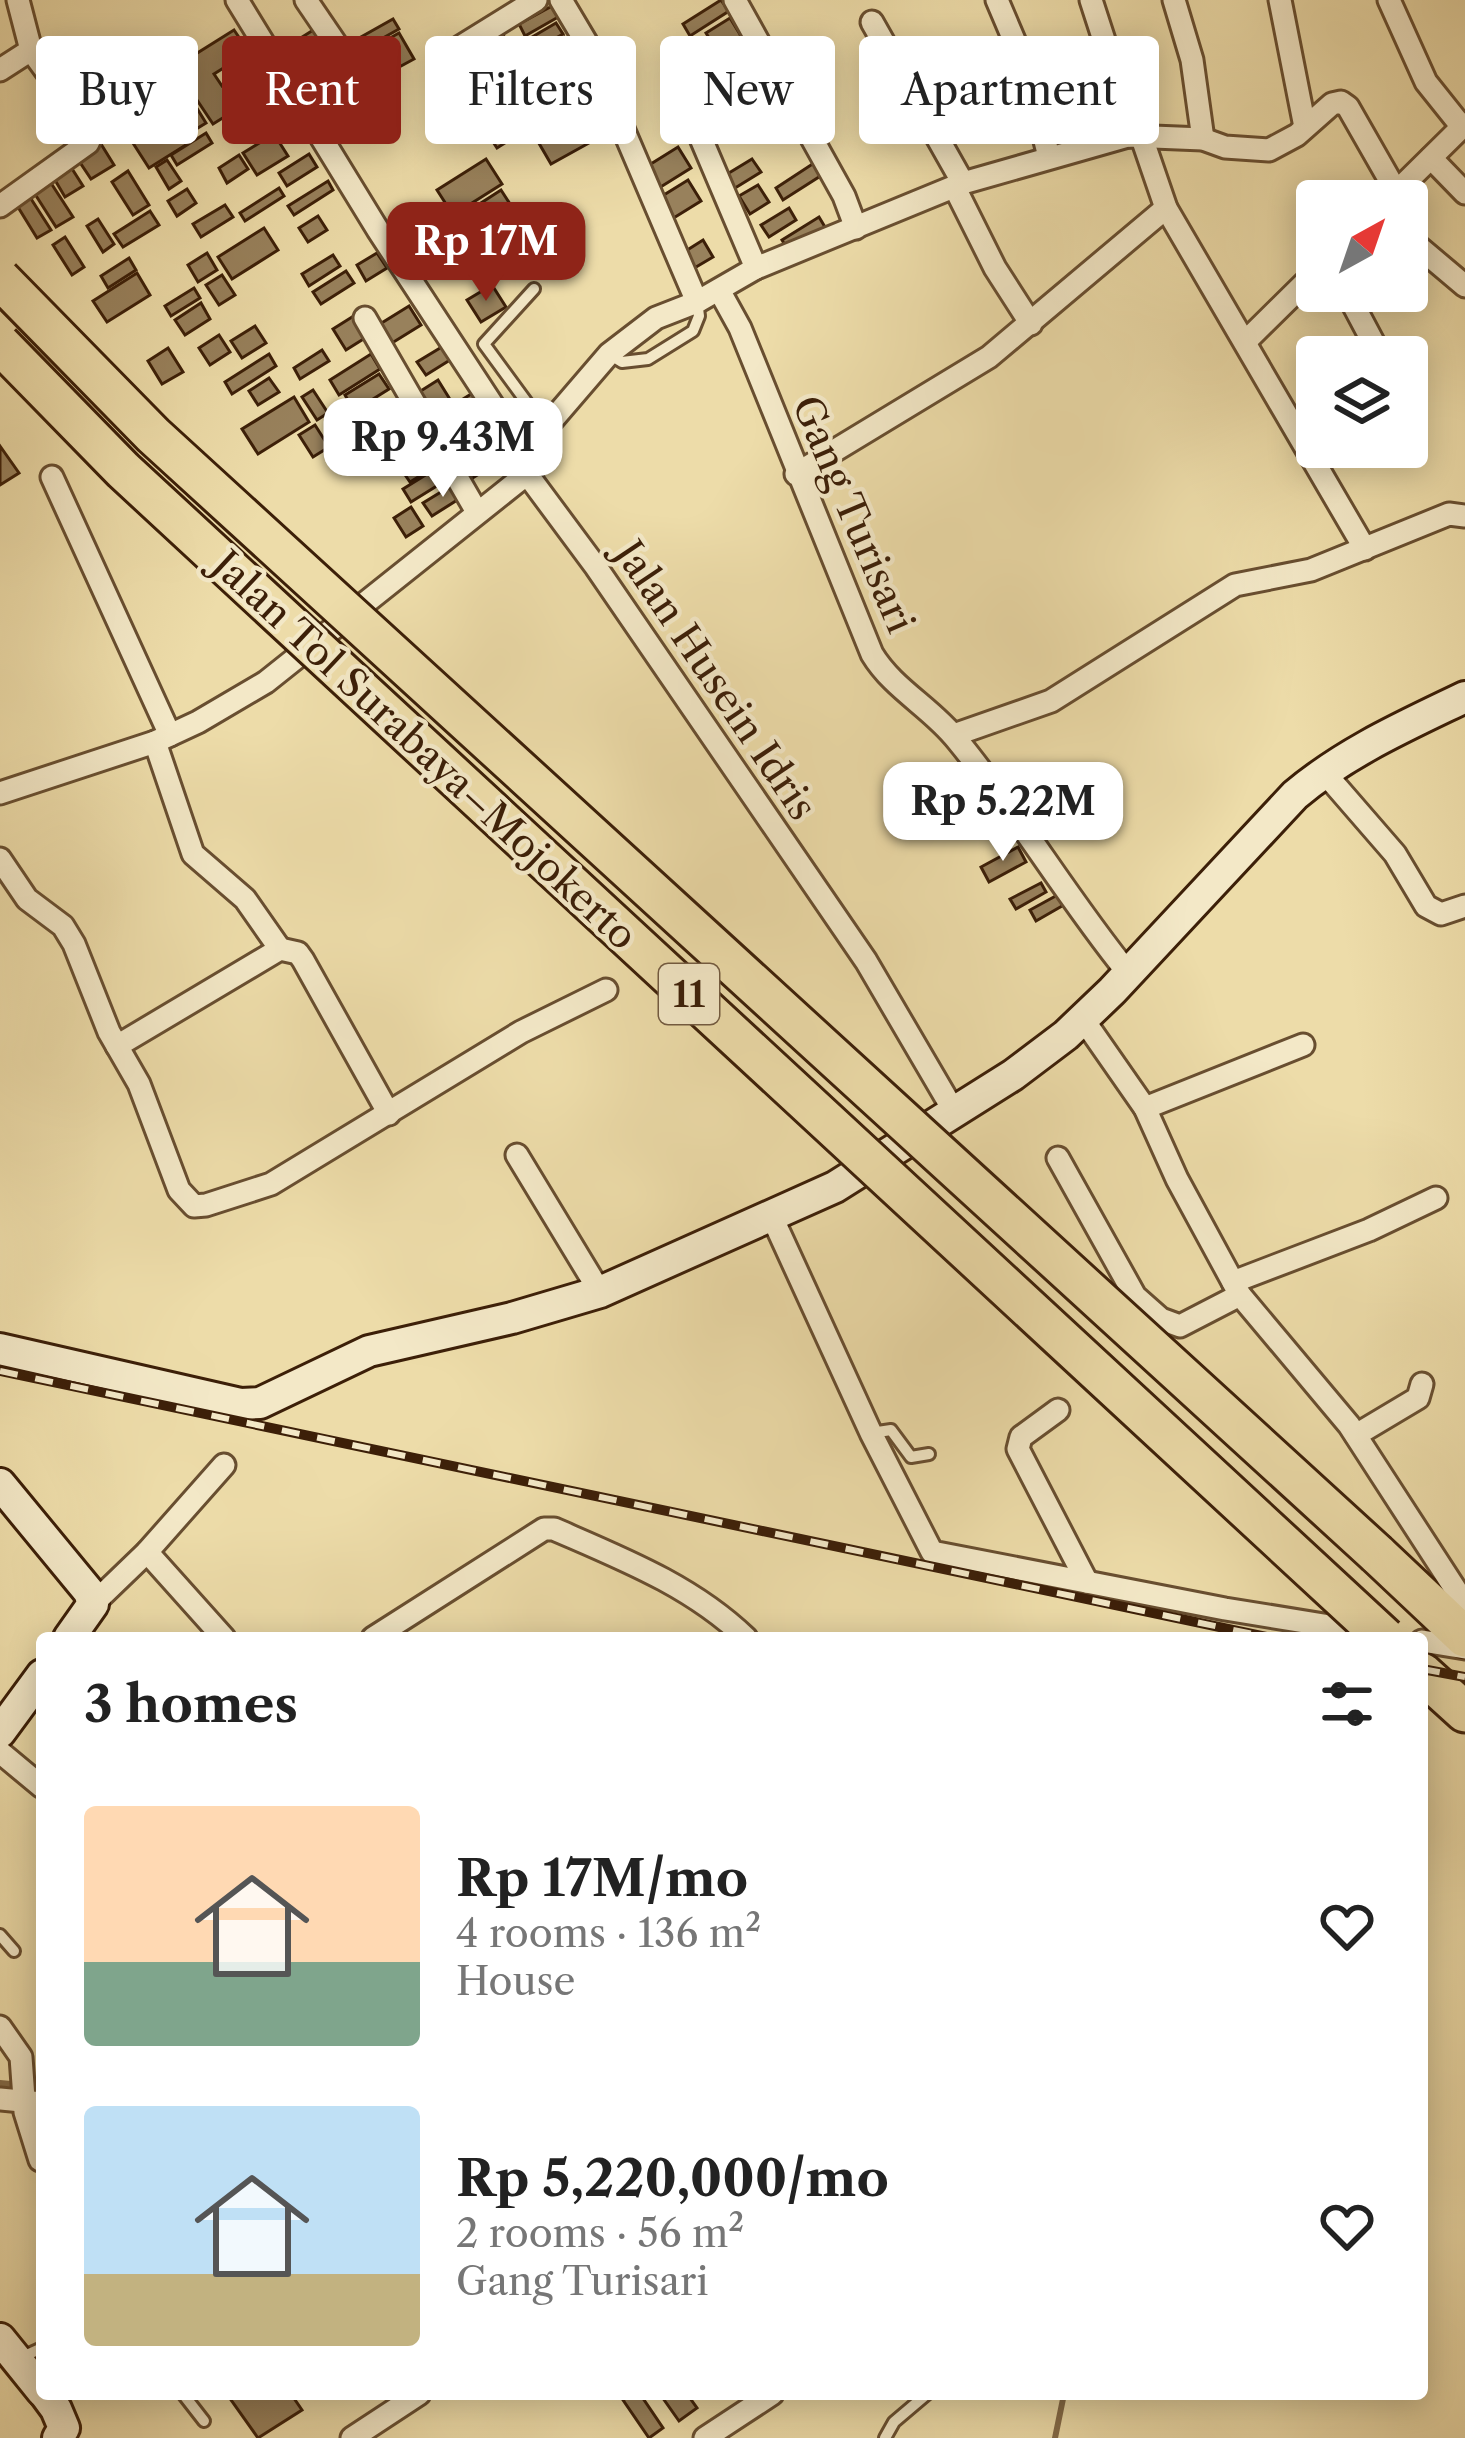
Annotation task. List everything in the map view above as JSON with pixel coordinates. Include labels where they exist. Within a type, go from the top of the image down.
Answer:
[{"type":"highway","name":"Jalan Tol Surabaya–Mojokerto","points":[[0,280],[170,452],[1465,1634]]},
{"type":"highway","name":"Jalan Tol Surabaya–Mojokerto","points":[[0,344],[123,470],[1379,1632]]},
{"type":"highway","points":[[1428,1678],[1465,1712]]},
{"type":"main road","points":[[0,1349],[241,1404],[277,1396],[309,1376],[368,1351],[600,1292],[772,1217],[835,1187],[1013,1075],[1083,1019],[1294,795],[1344,756],[1465,697]]},
{"type":"main road","points":[[0,1484],[89,1592],[92,1604],[73,1632]]},
{"type":"main road","points":[[0,1732],[36,1683]]},
{"type":"main road","points":[[20,2349],[36,2379]]},
{"type":"main road","points":[[49,2400],[65,2435]]},
{"type":"street","points":[[0,206],[88,143],[92,134],[31,50],[18,0]]},
{"type":"street","name":"Jalan Husein Idris","points":[[237,0],[526,463],[866,962],[955,1113]]},
{"type":"street","points":[[306,0],[330,36]]},
{"type":"street","points":[[478,36],[536,0]]},
{"type":"street","points":[[561,0],[586,43],[698,302]]},
{"type":"street","points":[[735,0],[844,196],[856,228]]},
{"type":"street","points":[[998,0],[1028,73],[1049,157]]},
{"type":"street","points":[[1091,0],[1103,36]]},
{"type":"street","points":[[1174,0],[1192,60],[1203,139]]},
{"type":"street","points":[[1280,0],[1304,127]]},
{"type":"street","points":[[1389,0],[1426,82],[1463,125],[1408,180]]},
{"type":"street","points":[[872,22],[959,186],[995,268],[1031,324]]},
{"type":"street","points":[[0,70],[31,50]]},
{"type":"street","points":[[1159,138],[1270,150],[1287,142],[1331,104],[1341,102],[1383,180]]},
{"type":"street","points":[[703,144],[756,268]]},
{"type":"street","points":[[0,793],[163,738],[266,682],[477,512],[526,463],[544,426],[609,354],[656,318],[698,302],[756,268],[959,186],[1105,144]]},
{"type":"street","points":[[1138,144],[1166,208],[1365,548]]},
{"type":"street","points":[[1431,158],[1465,193]]},
{"type":"street","points":[[796,474],[989,357],[1166,208]]},
{"type":"street","points":[[1428,255],[1465,286]]},
{"type":"street","name":"Gang Turisari","points":[[719,290],[740,328],[796,474],[881,670],[954,735],[1128,973]]},
{"type":"street","points":[[1246,341],[1296,292]]},
{"type":"street","points":[[365,318],[477,512]]},
{"type":"street","points":[[52,477],[163,738],[193,854],[245,898],[280,949],[298,953],[389,1114]]},
{"type":"street","points":[[954,735],[1051,701],[1235,586],[1311,570],[1449,514],[1465,516]]},
{"type":"street","points":[[1324,770],[1395,854],[1426,906],[1441,914],[1465,906]]},
{"type":"street","points":[[0,859],[27,899],[63,926],[117,1046],[140,1084],[178,1190],[194,1206],[271,1184],[521,1032],[606,990]]},
{"type":"street","points":[[117,1046],[280,949]]},
{"type":"street","points":[[1083,1019],[1145,1108],[1236,1288],[1356,1435],[1465,1604]]},
{"type":"street","points":[[1145,1108],[1303,1045]]},
{"type":"street","points":[[517,1154],[600,1292]]},
{"type":"street","points":[[1058,1158],[1135,1296],[1161,1319],[1180,1326],[1236,1288],[1436,1198]]},
{"type":"street","points":[[772,1217],[871,1433],[932,1552],[1225,1610],[1366,1632]]},
{"type":"street","points":[[1356,1435],[1418,1398],[1422,1384]]},
{"type":"street","points":[[1058,1410],[1021,1437],[1018,1449],[1087,1582]]},
{"type":"street","points":[[92,1604],[147,1552],[224,1465]]},
{"type":"street","points":[[389,1632],[533,1534],[554,1529],[662,1577],[716,1609],[740,1632]]},
{"type":"street","points":[[147,1552],[219,1632]]},
{"type":"street","points":[[1428,1642],[1465,1648]]},
{"type":"street","points":[[0,1752],[36,1782]]},
{"type":"street","points":[[0,2027],[18,2050],[22,2092],[36,2145]]},
{"type":"street","points":[[352,2438],[410,2400]]},
{"type":"street","points":[[705,2438],[763,2400]]},
{"type":"lane","points":[[534,289],[484,344],[544,426]]},
{"type":"lane","points":[[871,1433],[892,1430],[911,1457],[929,1454]]},
{"type":"lane","points":[[0,1935],[14,1951]]},
{"type":"lane","points":[[188,2400],[204,2421]]},
{"type":"lane","points":[[885,2438],[894,2422],[920,2400]]},
{"type":"building","points":[[721,0],[729,11],[690,36],[683,24]]},
{"type":"building","points":[[554,5],[560,16],[525,36],[519,24]]},
{"type":"building","points":[[730,18],[741,36],[708,36]]},
{"type":"building","points":[[393,19],[399,29],[387,36],[363,36]]},
{"type":"building","points":[[556,23],[563,34],[559,36],[534,36]]},
{"type":"building","points":[[401,36],[414,59],[401,66]]},
{"type":"building","points":[[222,38],[222,69],[214,74],[222,86],[222,118],[213,124],[198,102],[198,53]]},
{"type":"building","points":[[206,133],[212,143],[177,165],[171,155],[198,144]]},
{"type":"building","points":[[101,144],[114,165],[91,179],[77,158]]},
{"type":"building","points":[[134,144],[187,144],[149,168]]},
{"type":"building","points":[[258,144],[280,144],[288,156],[257,175],[243,153]]},
{"type":"building","points":[[539,144],[587,144],[551,164]]},
{"type":"building","points":[[678,147],[691,168],[659,188],[646,167]]},
{"type":"building","points":[[309,154],[317,167],[287,186],[279,173]]},
{"type":"building","points":[[239,155],[248,169],[227,183],[219,168]]},
{"type":"building","points":[[486,159],[502,184],[453,215],[437,190]]},
{"type":"building","points":[[752,159],[761,172],[727,193],[719,179]]},
{"type":"building","points":[[167,160],[181,181],[169,189],[156,167]]},
{"type":"building","points":[[814,163],[822,175],[783,200],[776,188]]},
{"type":"building","points":[[69,164],[83,186],[65,197],[52,175]]},
{"type":"building","points":[[128,171],[149,205],[133,215],[112,182]]},
{"type":"building","points":[[49,180],[73,217],[56,227],[33,191]]},
{"type":"building","points":[[688,180],[701,201],[672,219],[659,198]]},
{"type":"building","points":[[328,181],[333,190],[294,215],[288,206]]},
{"type":"building","points":[[758,185],[769,202],[750,214],[739,196]]},
{"type":"building","points":[[279,188],[284,196],[245,221],[240,213]]},
{"type":"building","points":[[187,189],[196,203],[177,216],[168,201]]},
{"type":"building","points":[[501,190],[519,218],[499,231],[481,203]]},
{"type":"building","points":[[26,191],[51,230],[37,238],[13,199]]},
{"type":"building","points":[[225,205],[233,217],[201,237],[193,224]]},
{"type":"building","points":[[789,208],[796,220],[769,237],[761,225]]},
{"type":"building","points":[[150,211],[159,225],[123,247],[114,234]]},
{"type":"building","points":[[318,216],[327,230],[308,242],[299,228]]},
{"type":"building","points":[[819,217],[825,227],[788,250],[782,240]]},
{"type":"building","points":[[98,219],[114,244],[103,252],[87,226]]},
{"type":"building","points":[[519,226],[530,244],[490,269],[479,251]]},
{"type":"building","points":[[264,228],[278,250],[232,279],[218,257]]},
{"type":"building","points":[[65,237],[84,267],[72,275],[53,245]]},
{"type":"building","points":[[703,240],[713,257],[691,270],[681,254]]},
{"type":"building","points":[[207,253],[217,270],[198,282],[188,265]]},
{"type":"building","points":[[377,253],[387,268],[366,281],[357,265]]},
{"type":"building","points":[[333,255],[340,266],[309,286],[302,274]]},
{"type":"building","points":[[129,258],[136,270],[108,288],[101,276]]},
{"type":"building","points":[[346,271],[354,283],[321,304],[313,292]]},
{"type":"building","points":[[137,273],[150,295],[107,322],[93,301]]},
{"type":"building","points":[[222,275],[235,295],[219,305],[206,285]]},
{"type":"building","points":[[492,285],[506,307],[481,322],[467,300]]},
{"type":"building","points":[[194,288],[200,298],[171,316],[165,306]]},
{"type":"building","points":[[201,303],[210,319],[185,335],[175,320]]},
{"type":"building","points":[[409,306],[421,325],[392,343],[380,324]]},
{"type":"building","points":[[360,312],[373,333],[346,350],[333,329]]},
{"type":"building","points":[[255,326],[266,343],[242,358],[231,341]]},
{"type":"building","points":[[219,335],[230,352],[210,365],[199,348]]},
{"type":"building","points":[[450,342],[458,355],[426,375],[417,362]]},
{"type":"building","points":[[168,348],[183,372],[162,384],[148,361]]},
{"type":"building","points":[[322,350],[329,361],[300,379],[294,368]]},
{"type":"building","points":[[269,354],[276,366],[232,394],[225,382]]},
{"type":"building","points":[[371,354],[380,369],[339,395],[330,380]]},
{"type":"building","points":[[379,374],[389,389],[354,411],[345,395]]},
{"type":"building","points":[[269,378],[279,392],[258,405],[249,391]]},
{"type":"building","points":[[438,380],[451,401],[429,414],[416,394]]},
{"type":"building","points":[[313,390],[328,413],[317,420],[302,397]]},
{"type":"building","points":[[476,391],[489,411],[468,424],[455,404]]},
{"type":"building","points":[[294,397],[309,422],[258,454],[242,429]]},
{"type":"building","points":[[411,419],[418,431],[379,455],[372,444]]},
{"type":"building","points":[[315,425],[329,447],[313,457],[299,435]]},
{"type":"building","points":[[496,431],[511,454],[471,479],[456,456]]},
{"type":"building","points":[[422,435],[429,447],[389,472],[381,460]]},
{"type":"building","points":[[0,446],[19,473],[0,485]]},
{"type":"building","points":[[437,446],[446,460],[410,482],[401,469]]},
{"type":"building","points":[[440,466],[448,479],[411,502],[403,489]]},
{"type":"building","points":[[454,484],[462,497],[432,516],[423,503]]},
{"type":"building","points":[[411,507],[423,526],[406,537],[394,518]]},
{"type":"building","points":[[1018,847],[1026,862],[989,882],[981,867]]},
{"type":"building","points":[[1041,883],[1046,892],[1016,909],[1010,899]]},
{"type":"building","points":[[1063,892],[1069,902],[1036,921],[1030,910]]},
{"type":"building","points":[[231,2400],[295,2400],[302,2410],[258,2438]]},
{"type":"building","points":[[623,2400],[644,2400],[663,2428],[649,2438]]},
{"type":"building","points":[[664,2400],[691,2400],[697,2408],[679,2421]]},
{"type":"waterway","points":[[0,2083],[36,2086]]},
{"type":"waterway","points":[[1055,2438],[1063,2400]]},
{"type":"railway","points":[[0,1371],[1243,1632]]},
{"type":"railway","points":[[1428,1670],[1465,1677]]}]
